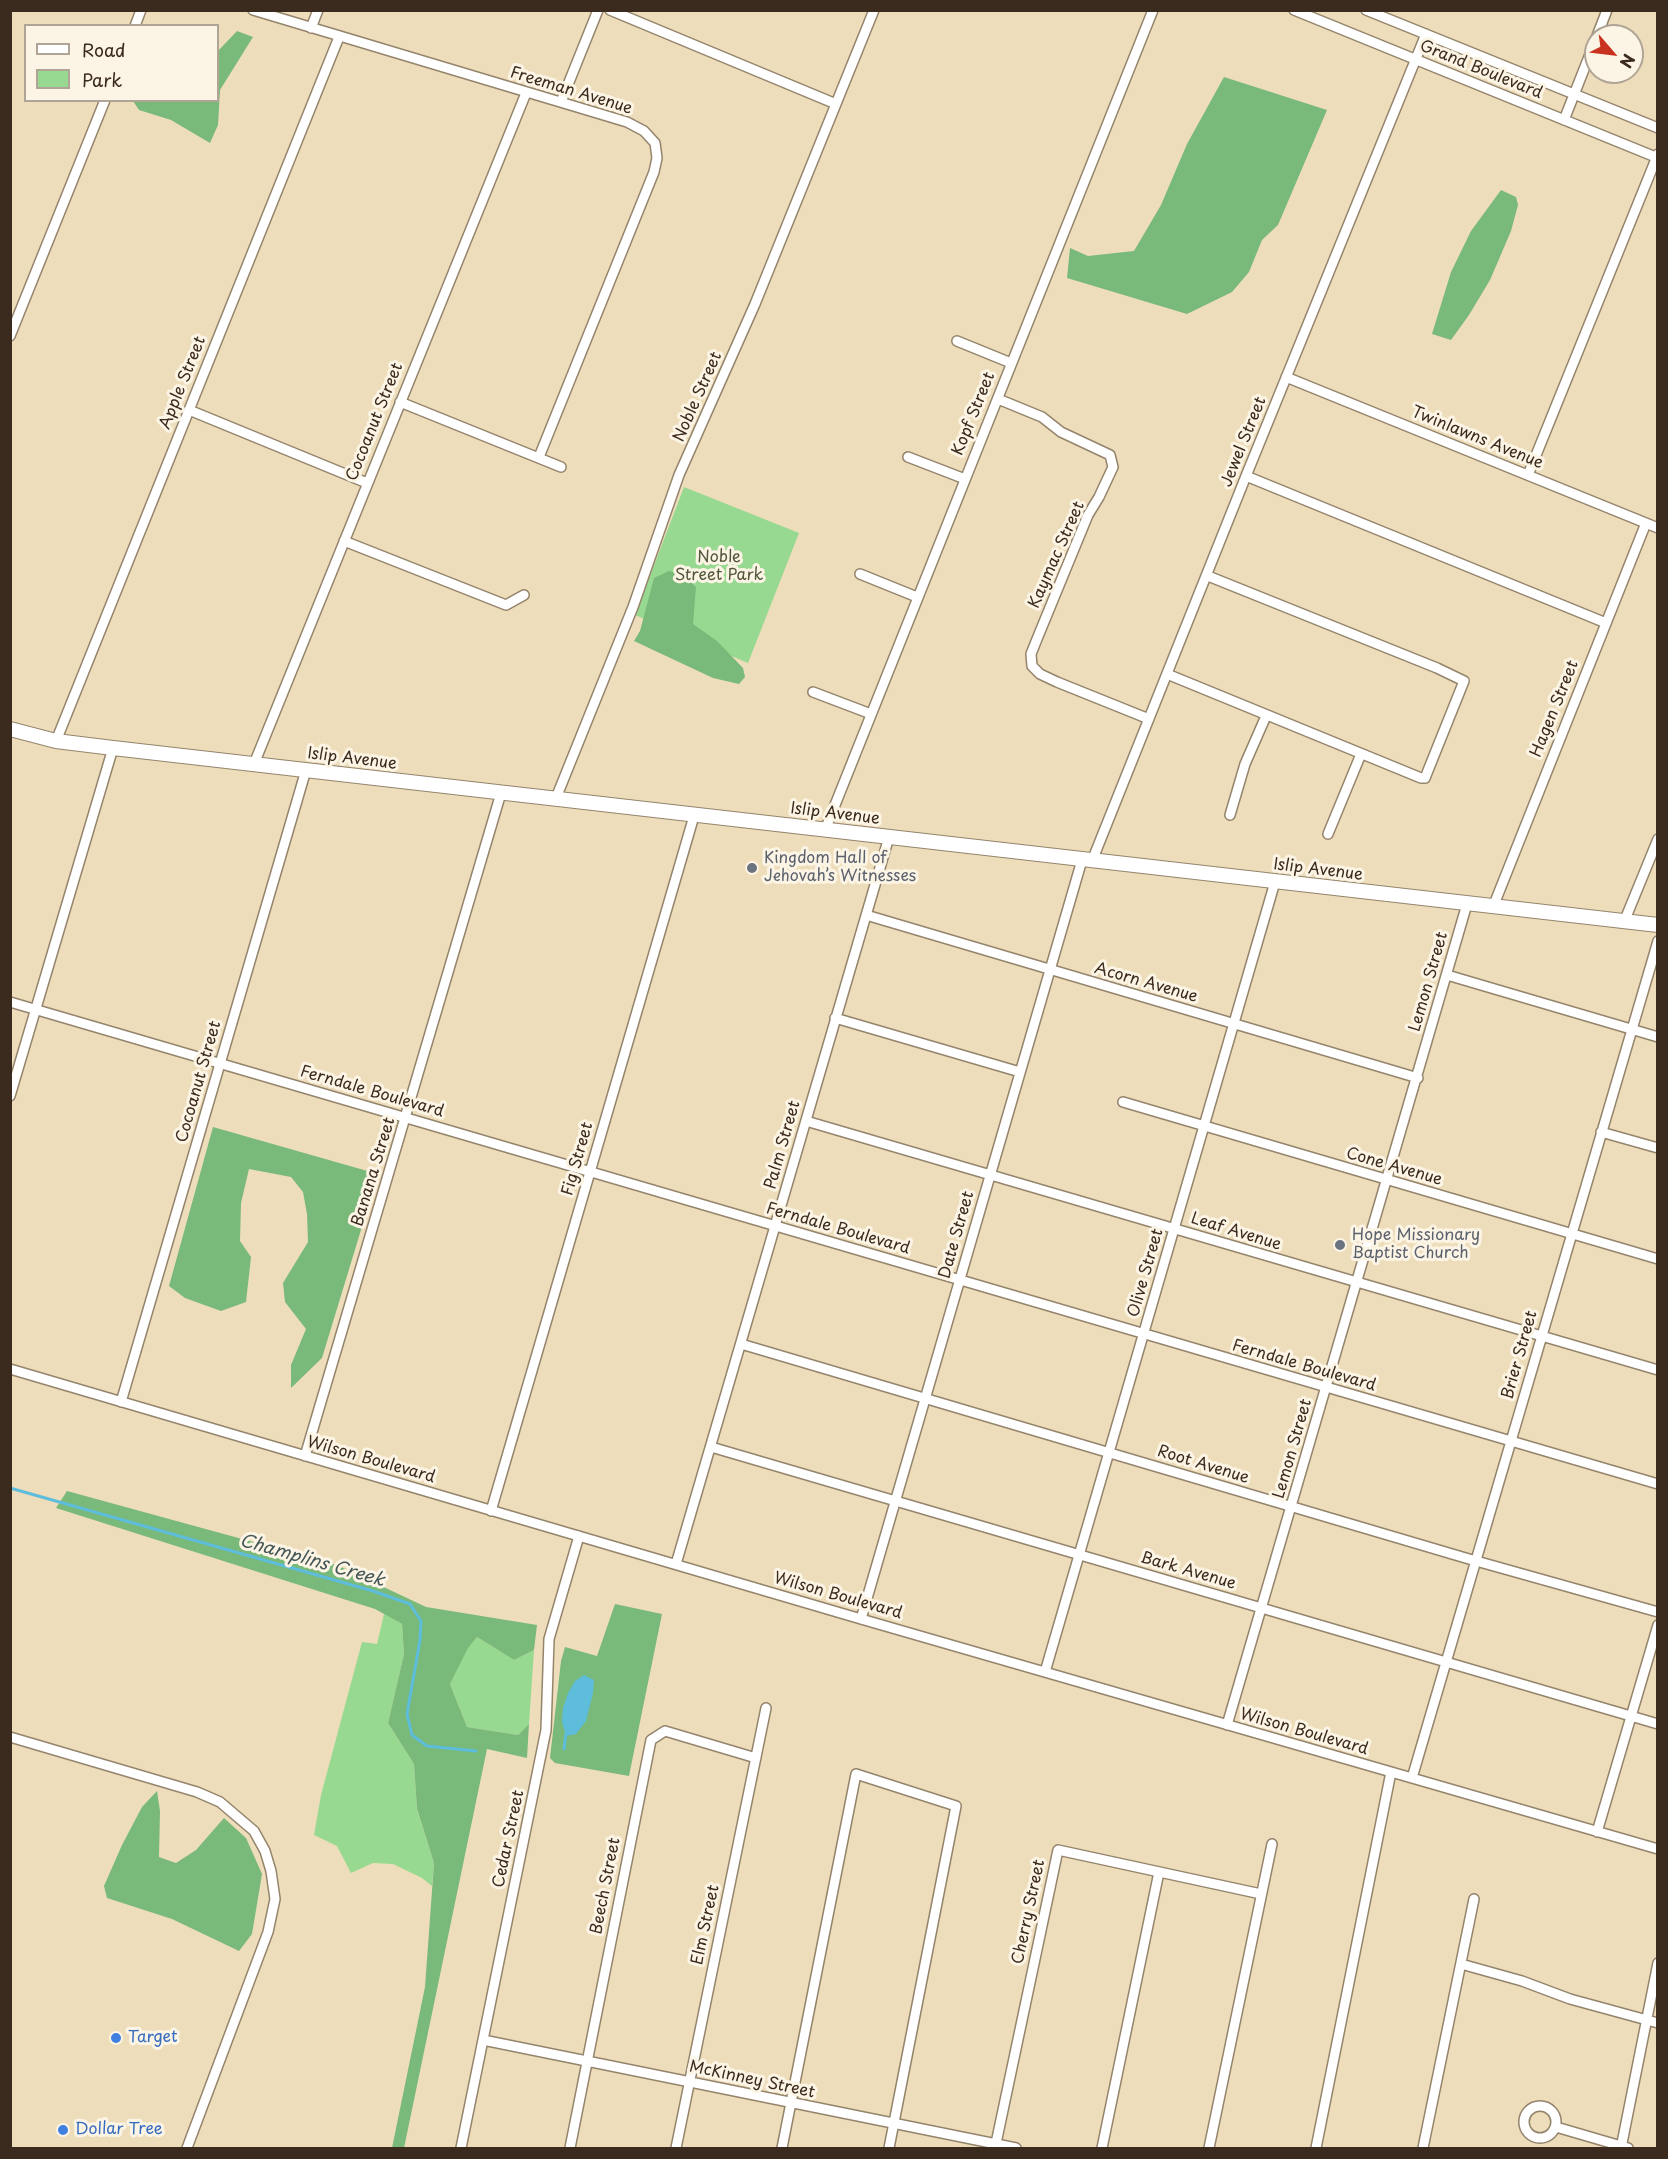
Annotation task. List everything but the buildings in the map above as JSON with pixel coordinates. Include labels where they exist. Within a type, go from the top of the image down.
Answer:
[{"type":"main road","name":"Islip Avenue","points":[[10,729],[56,741],[113,748],[1658,925]]},
{"type":"street","name":"Freeman Avenue","points":[[253,10],[627,122],[644,131],[656,143],[657,158],[654,172],[538,457]]},
{"type":"street","points":[[311,28],[318,10]]},
{"type":"street","points":[[561,102],[598,10]]},
{"type":"street","points":[[610,10],[836,104]]},
{"type":"street","name":"Noble Street","points":[[556,798],[633,607],[680,475],[755,304],[874,10]]},
{"type":"street","name":"Kopf Street","points":[[825,830],[1153,10]]},
{"type":"street","name":"Grand Boulevard","points":[[1294,10],[1657,156]]},
{"type":"street","name":"Grand Boulevard","points":[[1366,10],[1658,128]]},
{"type":"street","name":"Jewel Street","points":[[1087,861],[1208,576],[1246,476],[1426,34]]},
{"type":"street","name":"Apple Street","points":[[56,741],[339,37]]},
{"type":"street","points":[[1564,120],[1584,70]]},
{"type":"street","name":"Cocoanut Street","points":[[255,764],[526,93]]},
{"type":"street","points":[[10,336],[104,102]]},
{"type":"street","points":[[1528,475],[1657,156]]},
{"type":"street","points":[[957,341],[1011,363]]},
{"type":"street","name":"Twinlawns Avenue","points":[[1286,377],[1658,528]]},
{"type":"street","name":"Kaymac Street","points":[[998,399],[1042,417],[1061,432],[1104,451],[1110,455],[1113,467],[1077,539],[1031,654],[1032,666],[1040,674],[1057,682],[1149,719]]},
{"type":"street","points":[[400,402],[561,466]]},
{"type":"street","points":[[189,410],[367,483]]},
{"type":"street","points":[[908,457],[965,479]]},
{"type":"street","points":[[1246,476],[1606,622]]},
{"type":"street","name":"Hagen Street","points":[[1493,907],[1646,523]]},
{"type":"street","points":[[344,541],[506,605],[524,596]]},
{"type":"street","points":[[860,574],[917,597]]},
{"type":"street","points":[[1167,674],[1266,716],[1425,778],[1464,681],[1208,576]]},
{"type":"street","points":[[813,692],[871,714]]},
{"type":"street","points":[[1230,815],[1245,764],[1266,716]]},
{"type":"street","points":[[10,1096],[113,748]]},
{"type":"street","points":[[1328,834],[1361,754]]},
{"type":"street","name":"Cocoanut Street","points":[[121,1402],[306,770]]},
{"type":"street","name":"Banana Street","points":[[305,1456],[501,793]]},
{"type":"street","name":"Fig Street","points":[[491,1511],[694,816]]},
{"type":"street","name":"Palm Street","points":[[676,1564],[889,837]]},
{"type":"street","points":[[1624,922],[1658,839]]},
{"type":"street","name":"Date Street","points":[[861,1619],[1050,970],[1087,861]]},
{"type":"street","name":"Olive Street","points":[[1045,1672],[1275,882]]},
{"type":"street","name":"Lemon Street","points":[[1227,1725],[1263,1609],[1467,904]]},
{"type":"street","name":"Acorn Avenue","points":[[866,915],[1418,1078]]},
{"type":"street","name":"Brier Street","points":[[1412,1779],[1658,941]]},
{"type":"street","points":[[1448,975],[1658,1037]]},
{"type":"street","name":"Ferndale Boulevard","points":[[10,1002],[1658,1484]]},
{"type":"street","points":[[835,1018],[1020,1072]]},
{"type":"street","name":"Cone Avenue","points":[[1123,1102],[1658,1259]]},
{"type":"street","name":"Leaf Avenue","points":[[806,1121],[1658,1370]]},
{"type":"street","points":[[1601,1132],[1658,1148]]},
{"type":"street","name":"Root Avenue","points":[[741,1344],[1476,1561],[1658,1612]]},
{"type":"street","name":"Wilson Boulevard","points":[[10,1369],[861,1619],[1658,1849]]},
{"type":"street","name":"Bark Avenue","points":[[711,1447],[1658,1724]]},
{"type":"street","name":"Cedar Street","points":[[461,2148],[546,1730],[549,1639],[579,1536]]},
{"type":"street","points":[[1597,1832],[1658,1625]]},
{"type":"street","name":"Elm Street","points":[[676,2148],[766,1708]]},
{"type":"street","name":"Beech Street","points":[[570,2148],[651,1740],[665,1731],[756,1758]]},
{"type":"street","points":[[10,1737],[196,1792],[220,1802],[254,1831],[264,1851],[271,1871],[275,1899],[268,1932],[188,2148]]},
{"type":"street","points":[[1316,2148],[1391,1772]]},
{"type":"street","points":[[782,2148],[856,1774],[956,1806],[889,2148]]},
{"type":"street","points":[[1209,2148],[1272,1844]]},
{"type":"street","name":"Cherry Street","points":[[996,2147],[1058,1850],[1261,1894]]},
{"type":"street","points":[[1102,2148],[1159,1872]]},
{"type":"street","points":[[1423,2148],[1474,1899]]},
{"type":"street","points":[[1556,2127],[1623,2148],[1658,1963]]},
{"type":"street","points":[[1461,1964],[1522,1981],[1570,1999],[1658,2023]]},
{"type":"street","name":"McKinney Street","points":[[483,2040],[895,2123],[996,2147],[1016,2148]]},
{"type":"green space","points":[[237,31],[253,37],[220,90],[218,125],[210,143],[171,120],[139,110],[134,102],[219,102],[219,50]]},
{"type":"green space","points":[[1224,77],[1327,110],[1278,225],[1262,240],[1249,272],[1232,292],[1187,314],[1067,278],[1070,248],[1088,256],[1134,251],[1161,205],[1187,144]]},
{"type":"green space","points":[[1501,190],[1516,197],[1518,205],[1511,231],[1490,280],[1451,340],[1432,334],[1451,272],[1471,231]]},
{"type":"green space","name":"Noble Street Park","points":[[684,487],[799,533],[748,663],[635,615]]},
{"type":"green space","points":[[669,571],[683,575],[696,587],[693,624],[717,641],[743,668],[745,677],[739,684],[713,678],[634,641],[640,631],[654,578]]},
{"type":"green space","points":[[213,1127],[378,1174],[322,1358],[291,1388],[291,1365],[306,1329],[285,1302],[283,1283],[308,1242],[303,1192],[291,1177],[249,1169],[241,1203],[240,1241],[251,1257],[246,1302],[221,1311],[185,1298],[169,1286]]},
{"type":"green space","points":[[67,1491],[337,1565],[426,1607],[537,1625],[534,1650],[514,1660],[477,1637],[468,1648],[450,1684],[467,1727],[518,1735],[529,1724],[527,1758],[487,1749],[404,2148],[392,2148],[425,1987],[434,1863],[417,1809],[414,1764],[388,1723],[404,1654],[402,1624],[375,1609],[56,1508]]},
{"type":"green space","points":[[615,1604],[662,1614],[629,1776],[555,1763],[550,1758],[561,1661],[565,1647],[597,1656]]},
{"type":"green space","points":[[384,1614],[402,1624],[404,1654],[388,1723],[414,1764],[417,1810],[434,1863],[432,1886],[422,1878],[393,1864],[373,1863],[351,1873],[337,1846],[314,1835],[321,1795],[362,1642],[377,1644]]},
{"type":"green space","points":[[477,1637],[514,1660],[534,1650],[529,1724],[518,1735],[467,1727],[450,1684],[468,1647]]},
{"type":"green space","points":[[157,1791],[160,1811],[159,1857],[176,1863],[196,1850],[224,1818],[246,1838],[262,1874],[252,1934],[239,1951],[172,1919],[107,1898],[104,1886],[122,1845],[142,1807]]},
{"type":"water","points":[[584,1675],[594,1680],[586,1721],[576,1734],[566,1736],[562,1722],[563,1708],[575,1681]]},
{"type":"waterway","name":"Champlins Creek","points":[[10,1488],[373,1591],[410,1604],[421,1621],[420,1640],[407,1714],[412,1735],[427,1746],[476,1751]]},
{"type":"waterway","points":[[564,1749],[566,1733]]},
{"type":"place","name":"Kingdom Hall of Jehovah’s Witnesses","points":[[752,868]]},
{"type":"place","name":"Hope Missionary Baptist Church","points":[[1340,1245]]},
{"type":"place","name":"Target","points":[[116,2038]]},
{"type":"place","name":"Dollar Tree","points":[[63,2130]]}]
